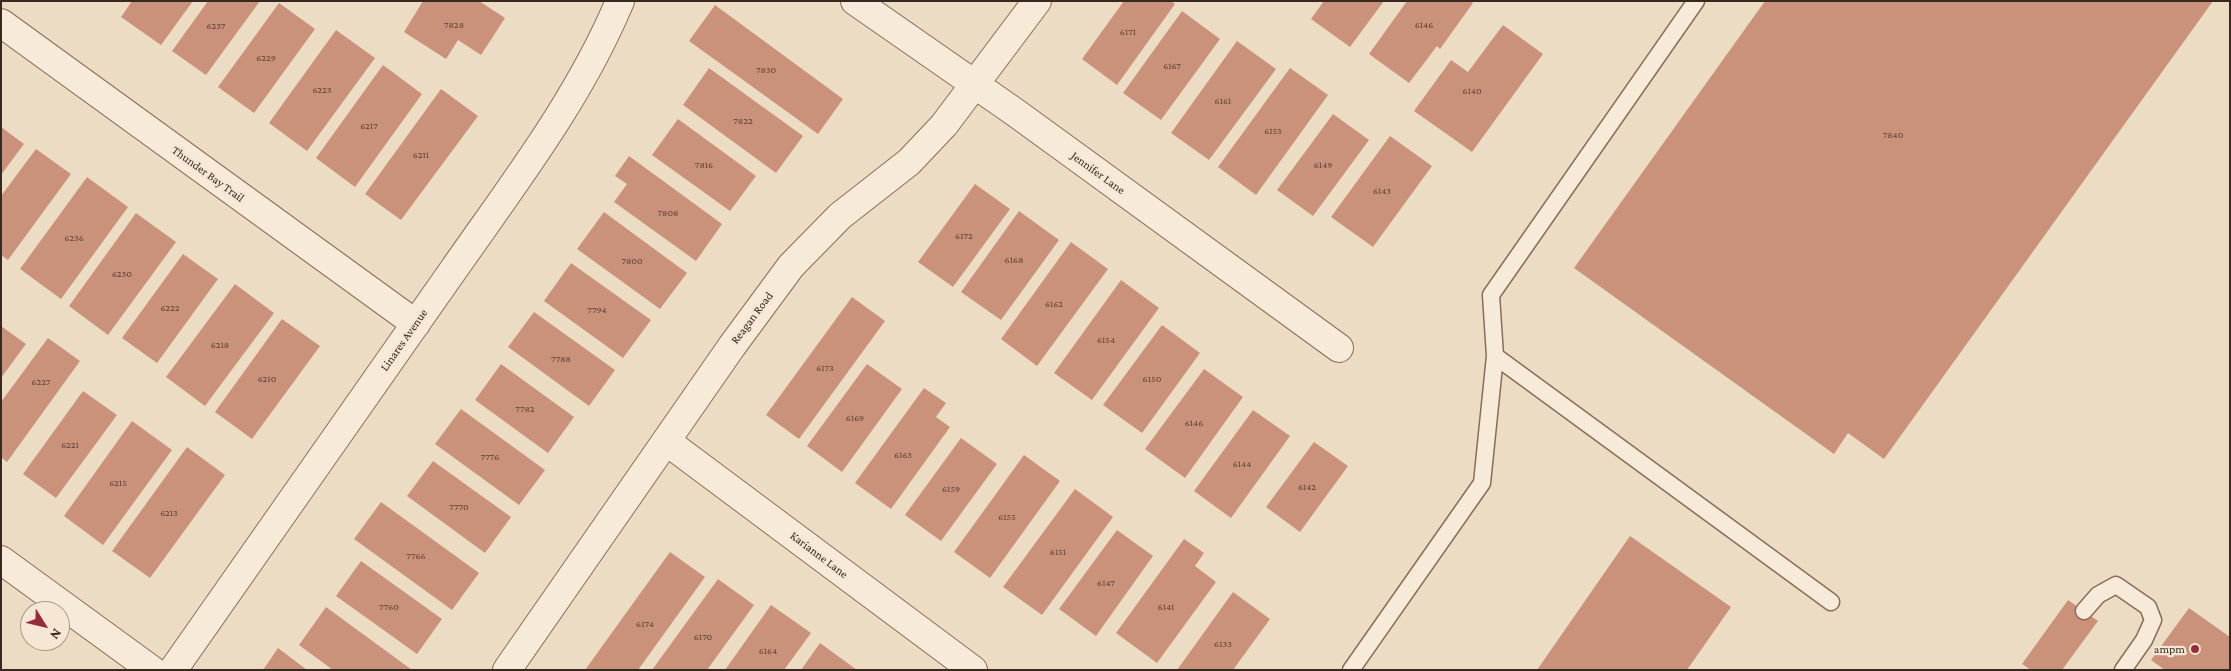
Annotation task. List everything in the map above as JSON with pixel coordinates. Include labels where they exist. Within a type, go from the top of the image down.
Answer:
[{"type":"street","name":"Linares Avenue","points":[[173,670],[568,104],[620,1]]},
{"type":"street","name":"Jennifer Lane","points":[[855,1],[1340,348]]},
{"type":"street","name":"Reagan Road","points":[[507,670],[732,346],[792,266],[840,216],[908,162],[944,124],[1037,1]]},
{"type":"street","name":"Thunder Bay Trail","points":[[1,24],[416,324]]},
{"type":"street","name":"Karianne Lane","points":[[666,441],[973,670]]},
{"type":"street","points":[[1,560],[152,670]]},
{"type":"lane","points":[[1351,670],[1482,483],[1495,356],[1491,295],[1696,1]]},
{"type":"lane","points":[[1495,356],[1832,602]]},
{"type":"lane","points":[[2084,611],[2098,595],[2116,585],[2148,606],[2153,620],[2144,640],[2123,670]]},
{"type":"building","points":[[132,1],[193,1],[161,45],[121,17]]},
{"type":"building","points":[[208,1],[260,1],[206,75],[172,51]]},
{"type":"building","points":[[423,1],[479,1],[505,18],[481,55],[458,40],[446,59],[404,32]]},
{"type":"building","points":[[1124,1],[1171,1],[1175,4],[1117,85],[1082,59]]},
{"type":"building","points":[[1324,1],[1384,1],[1350,47],[1311,19]]},
{"type":"building","points":[[1407,1],[1470,1],[1473,3],[1440,49],[1437,46],[1409,83],[1369,54]]},
{"type":"building","points":[[1765,1],[2213,1],[1884,459],[1848,433],[1834,454],[1574,268]]},
{"type":"building","points":[[279,3],[315,29],[254,113],[218,87]]},
{"type":"building","points":[[715,5],[843,99],[818,134],[689,41]]},
{"type":"building","points":[[1182,11],[1220,39],[1161,120],[1123,93]]},
{"type":"building","points":[[1503,25],[1543,54],[1472,152],[1414,111],[1451,60],[1468,72]]},
{"type":"building","points":[[336,30],[375,58],[307,151],[269,123]]},
{"type":"building","points":[[1237,41],[1276,69],[1209,160],[1171,133]]},
{"type":"building","points":[[383,65],[422,94],[355,187],[316,158]]},
{"type":"building","points":[[709,68],[803,136],[776,173],[683,105]]},
{"type":"building","points":[[1290,68],[1328,95],[1256,195],[1218,167]]},
{"type":"building","points":[[441,89],[478,116],[401,220],[365,194]]},
{"type":"building","points":[[1333,114],[1369,140],[1313,216],[1277,190]]},
{"type":"building","points":[[678,119],[756,176],[730,211],[652,155]]},
{"type":"building","points":[[1,127],[24,144],[1,175]]},
{"type":"building","points":[[1390,136],[1432,166],[1373,247],[1331,217]]},
{"type":"building","points":[[36,149],[71,174],[8,260],[1,255],[1,196]]},
{"type":"building","points":[[629,156],[722,224],[696,261],[614,202],[627,184],[615,176]]},
{"type":"building","points":[[87,177],[128,207],[61,299],[20,269]]},
{"type":"building","points":[[975,184],[1010,209],[953,287],[918,262]]},
{"type":"building","points":[[1019,211],[1059,240],[1001,320],[961,292]]},
{"type":"building","points":[[604,212],[687,273],[660,309],[577,249]]},
{"type":"building","points":[[136,213],[176,242],[108,335],[69,306]]},
{"type":"building","points":[[1071,242],[1108,269],[1037,366],[1001,339]]},
{"type":"building","points":[[183,254],[218,279],[157,363],[122,338]]},
{"type":"building","points":[[571,263],[651,320],[623,358],[544,301]]},
{"type":"building","points":[[1121,280],[1159,308],[1092,400],[1054,373]]},
{"type":"building","points":[[235,284],[274,313],[205,406],[166,377]]},
{"type":"building","points":[[852,297],[885,321],[799,439],[766,415]]},
{"type":"building","points":[[534,312],[615,370],[589,406],[508,347]]},
{"type":"building","points":[[282,319],[320,346],[252,439],[215,412]]},
{"type":"building","points":[[1162,325],[1200,353],[1142,433],[1103,405]]},
{"type":"building","points":[[1,326],[26,344],[1,378]]},
{"type":"building","points":[[48,338],[80,361],[7,462],[1,457],[1,402]]},
{"type":"building","points":[[501,364],[574,417],[548,453],[475,400]]},
{"type":"building","points":[[867,364],[902,389],[842,472],[807,446]]},
{"type":"building","points":[[1204,369],[1243,397],[1185,478],[1145,449]]},
{"type":"building","points":[[924,388],[946,403],[936,417],[950,427],[891,509],[855,483]]},
{"type":"building","points":[[83,391],[117,415],[56,498],[23,474]]},
{"type":"building","points":[[461,409],[545,470],[519,505],[435,444]]},
{"type":"building","points":[[1253,410],[1290,436],[1231,518],[1194,491]]},
{"type":"building","points":[[132,421],[172,450],[103,545],[64,516]]},
{"type":"building","points":[[961,438],[997,464],[941,541],[905,515]]},
{"type":"building","points":[[1314,442],[1348,466],[1300,532],[1266,507]]},
{"type":"building","points":[[187,447],[225,475],[150,578],[112,551]]},
{"type":"building","points":[[1024,455],[1060,481],[990,578],[954,552]]},
{"type":"building","points":[[433,461],[511,517],[485,553],[407,496]]},
{"type":"building","points":[[1075,489],[1113,517],[1042,615],[1003,587]]},
{"type":"building","points":[[381,502],[479,573],[452,610],[354,539]]},
{"type":"building","points":[[1117,530],[1153,556],[1096,636],[1059,609]]},
{"type":"building","points":[[1630,536],[1731,607],[1687,670],[1537,670]]},
{"type":"building","points":[[1184,539],[1204,553],[1195,566],[1216,582],[1157,663],[1116,633]]},
{"type":"building","points":[[670,552],[705,577],[638,670],[585,670]]},
{"type":"building","points":[[361,561],[442,619],[417,654],[336,596]]},
{"type":"building","points":[[718,579],[754,605],[707,670],[652,670]]},
{"type":"building","points":[[1233,592],[1270,619],[1233,670],[1177,670]]},
{"type":"building","points":[[2068,600],[2098,621],[2062,670],[2031,670],[2022,664]]},
{"type":"building","points":[[771,605],[811,633],[784,670],[725,670]]},
{"type":"building","points":[[326,607],[412,670],[333,670],[299,645]]},
{"type":"building","name":"ampm","points":[[2189,608],[2230,637],[2230,670],[2165,670],[2151,660]]},
{"type":"building","points":[[820,643],[857,670],[801,670]]},
{"type":"building","points":[[278,648],[307,670],[263,670]]},
{"type":"place","name":"ampm","points":[[2195,649]]}]
